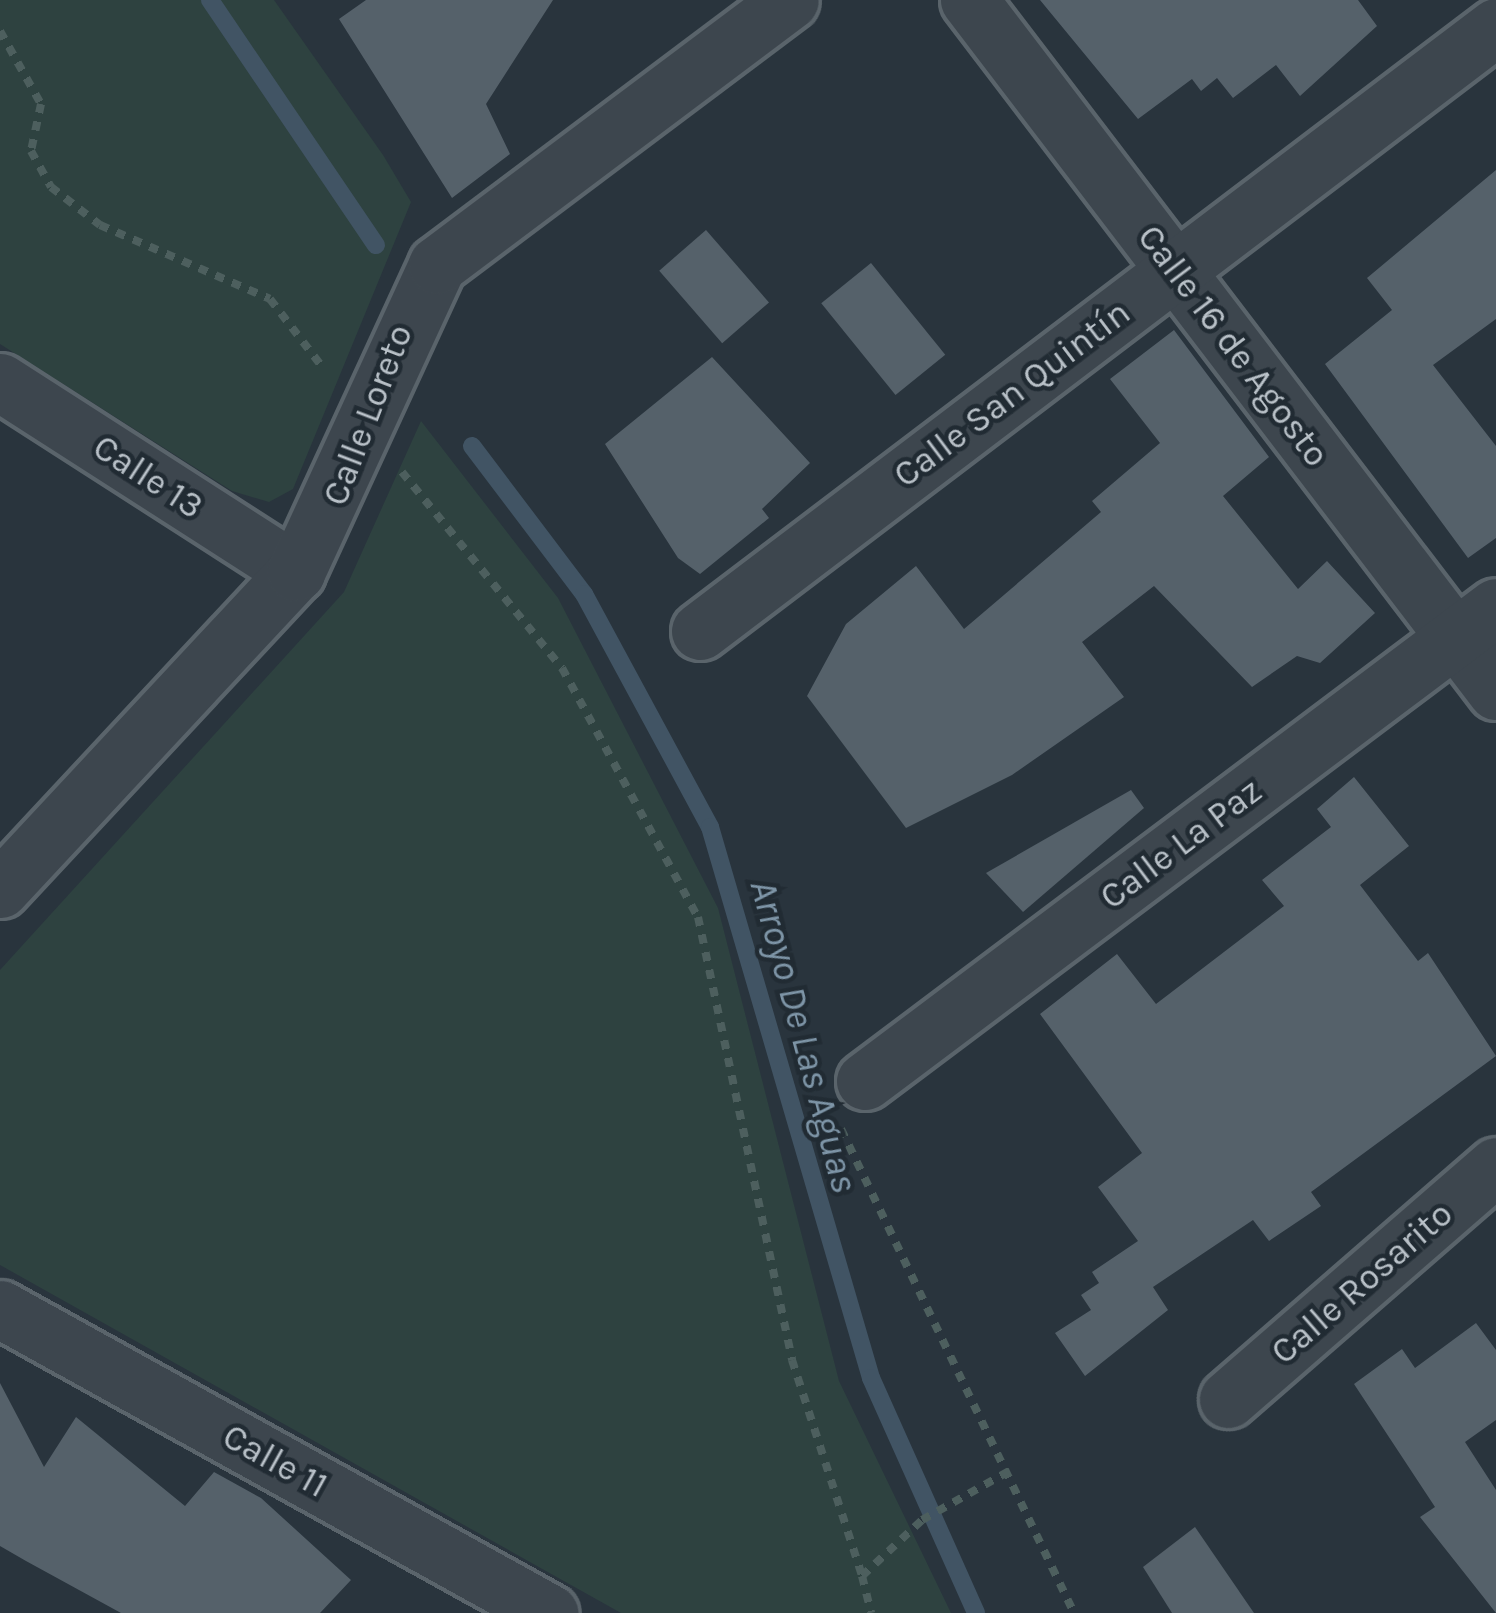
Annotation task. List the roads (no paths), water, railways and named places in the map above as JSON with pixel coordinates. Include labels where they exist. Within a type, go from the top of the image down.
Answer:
[{"type":"street","name":"Calle Loreto","points":[[1,886],[296,572],[364,424],[410,304],[471,230],[790,0]]},
{"type":"street","name":"Calle 16 de Agosto","points":[[969,0],[1176,270],[1475,624],[1496,692]]},
{"type":"street","name":"Calle San Quintín","points":[[700,631],[1496,27]]},
{"type":"street","name":"Calle 13","points":[[0,382],[296,572]]},
{"type":"street","name":"Calle La Paz","points":[[865,1081],[1475,624]]},
{"type":"street","name":"Calle Rosarito","points":[[1228,1399],[1496,1166]]},
{"type":"street","name":"Calle 11","points":[[0,1310],[549,1613]]},
{"type":"waterway","name":"Arroyo De Las Aguas","points":[[210,0],[376,245]]},
{"type":"waterway","name":"Arroyo De Las Aguas","points":[[472,446],[584,594],[710,827],[871,1378],[976,1613]]}]
